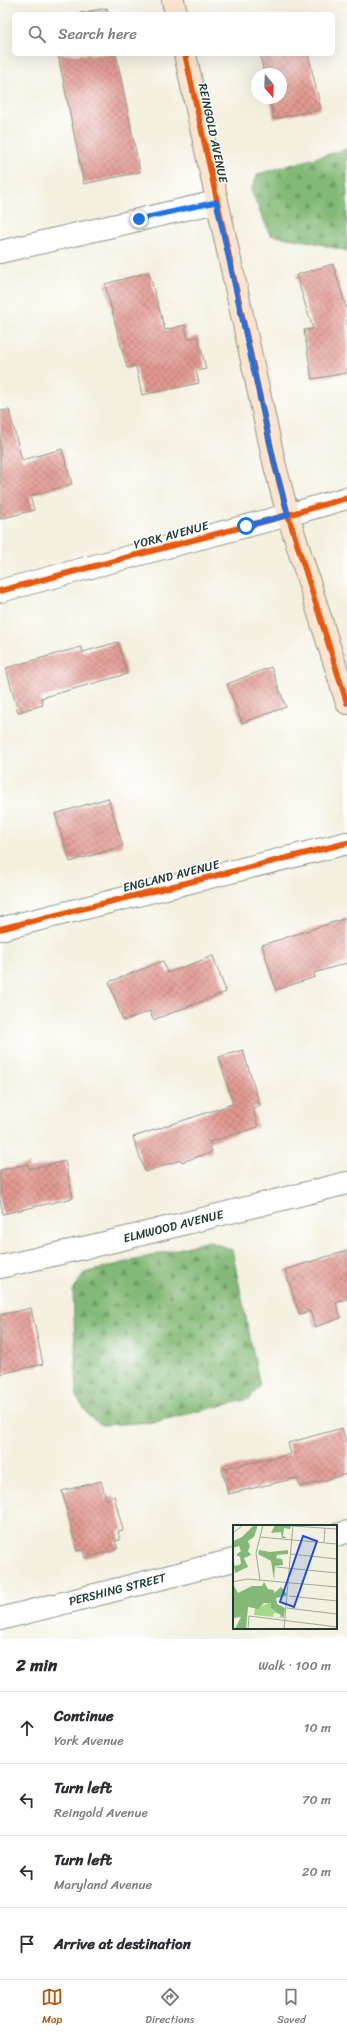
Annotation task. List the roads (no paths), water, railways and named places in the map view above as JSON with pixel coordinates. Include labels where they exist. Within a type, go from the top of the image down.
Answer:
[{"type":"street","points":[[173,0],[176,12]]},
{"type":"street","name":"REINGOLD AVENUE","points":[[185,56],[273,458],[288,515],[347,703]]},
{"type":"street","points":[[0,252],[216,202]]},
{"type":"street","name":"YORK AVENUE","points":[[0,591],[347,498]]},
{"type":"street","name":"ENGLAND AVENUE","points":[[0,929],[347,843]]},
{"type":"street","name":"ELMWOOD AVENUE","points":[[0,1267],[347,1184]]},
{"type":"street","points":[[337,1535],[347,1532]]},
{"type":"street","name":"PERSHING STREET","points":[[0,1619],[233,1560]]}]
